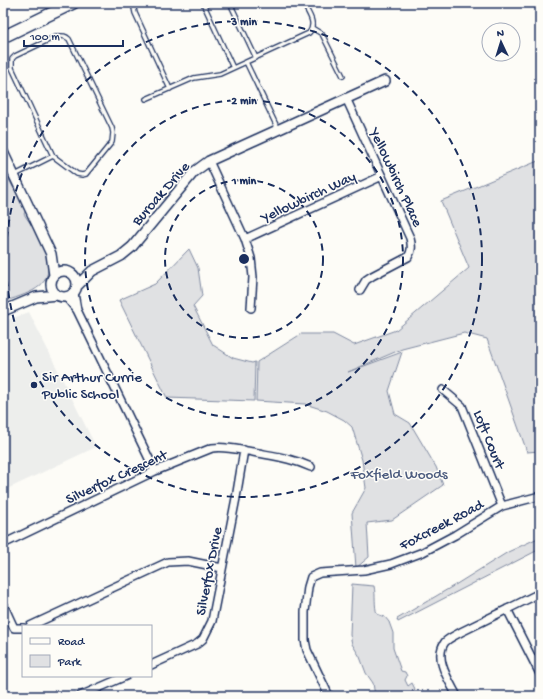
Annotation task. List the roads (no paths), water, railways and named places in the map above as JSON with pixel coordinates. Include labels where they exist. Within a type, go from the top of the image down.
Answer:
[{"type":"main road","points":[[3,37],[73,3]]},
{"type":"street","name":"Buroak Drive","points":[[69,293],[92,271],[121,256],[132,247],[194,172],[208,161],[385,81]]},
{"type":"street","name":"Yellowbirch Place","points":[[346,98],[410,238],[412,246],[411,253],[408,257],[366,280],[360,290]]},
{"type":"street","points":[[3,152],[51,254],[76,278],[69,293]]},
{"type":"street","points":[[208,161],[244,239],[251,258],[253,277],[251,308]]},
{"type":"street","name":"Yellowbirch Way","points":[[244,239],[382,176]]},
{"type":"street","points":[[51,254],[52,290],[69,293]]},
{"type":"street","points":[[36,297],[60,271],[70,272]]},
{"type":"street","name":"Buroak Drive","points":[[70,272],[92,271]]},
{"type":"street","points":[[3,311],[36,297],[69,293]]},
{"type":"street","points":[[69,293],[155,471]]},
{"type":"street","name":"Loft Court","points":[[443,390],[462,406],[502,506]]},
{"type":"street","name":"Silverfox Crescent","points":[[3,544],[155,471],[212,448],[219,447],[244,450],[286,458],[311,467]]},
{"type":"street","name":"Silverfox Drive","points":[[152,665],[197,644],[203,639],[212,621],[244,450]]},
{"type":"street","name":"Foxcreek Road","points":[[329,696],[307,650],[305,640],[305,612],[308,587],[311,577],[320,573],[364,570],[406,559],[424,552],[502,506],[540,496]]},
{"type":"street","points":[[32,625],[168,562],[188,561],[222,568]]},
{"type":"street","points":[[457,696],[442,665],[441,656],[444,643],[453,636],[540,593]]},
{"type":"street","points":[[3,604],[14,628],[22,628]]},
{"type":"street","points":[[507,609],[540,674]]},
{"type":"street","points":[[80,696],[96,693],[124,677]]},
{"type":"lane","points":[[133,3],[135,13],[170,89]]},
{"type":"lane","points":[[203,3],[233,68]]},
{"type":"lane","points":[[230,3],[256,58]]},
{"type":"lane","points":[[146,100],[194,78],[220,74],[309,33],[312,28],[312,22],[303,3]]},
{"type":"lane","points":[[312,28],[322,34],[343,76]]},
{"type":"lane","points":[[57,36],[62,36],[69,39],[112,128],[113,137],[112,142],[86,174],[77,174],[53,156],[11,64],[15,56],[57,36]]},
{"type":"lane","points":[[246,62],[278,130]]},
{"type":"lane","points":[[14,175],[53,156]]},
{"type":"place","name":"Sir Arthur Currie Public School","points":[[34,385]]},
{"type":"park label","name":"Foxfield Woods","points":[[399,473]]}]
